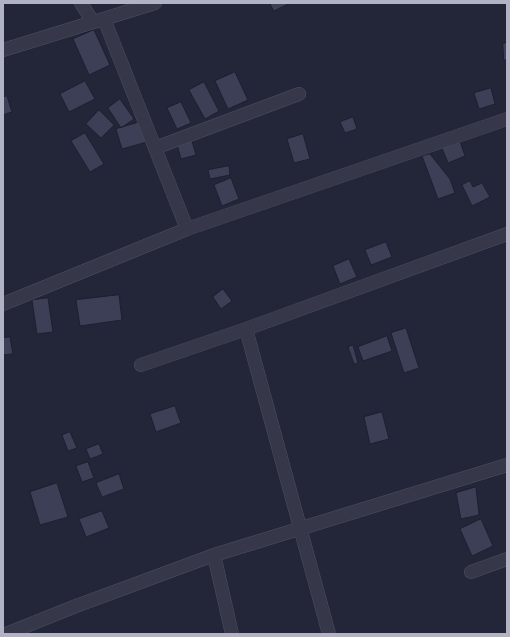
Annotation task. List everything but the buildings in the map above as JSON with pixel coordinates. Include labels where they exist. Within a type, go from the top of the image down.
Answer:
[{"type":"street","points":[[81,3],[98,21],[155,148],[187,229]]},
{"type":"street","points":[[3,50],[155,3]]},
{"type":"street","points":[[155,148],[299,94]]},
{"type":"street","points":[[3,304],[187,229],[507,118]]},
{"type":"street","points":[[141,365],[246,329],[507,234]]},
{"type":"street","points":[[246,329],[329,634]]},
{"type":"street","points":[[6,634],[214,554],[507,465]]},
{"type":"street","points":[[214,554],[232,634]]},
{"type":"street","points":[[472,572],[507,559]]}]
